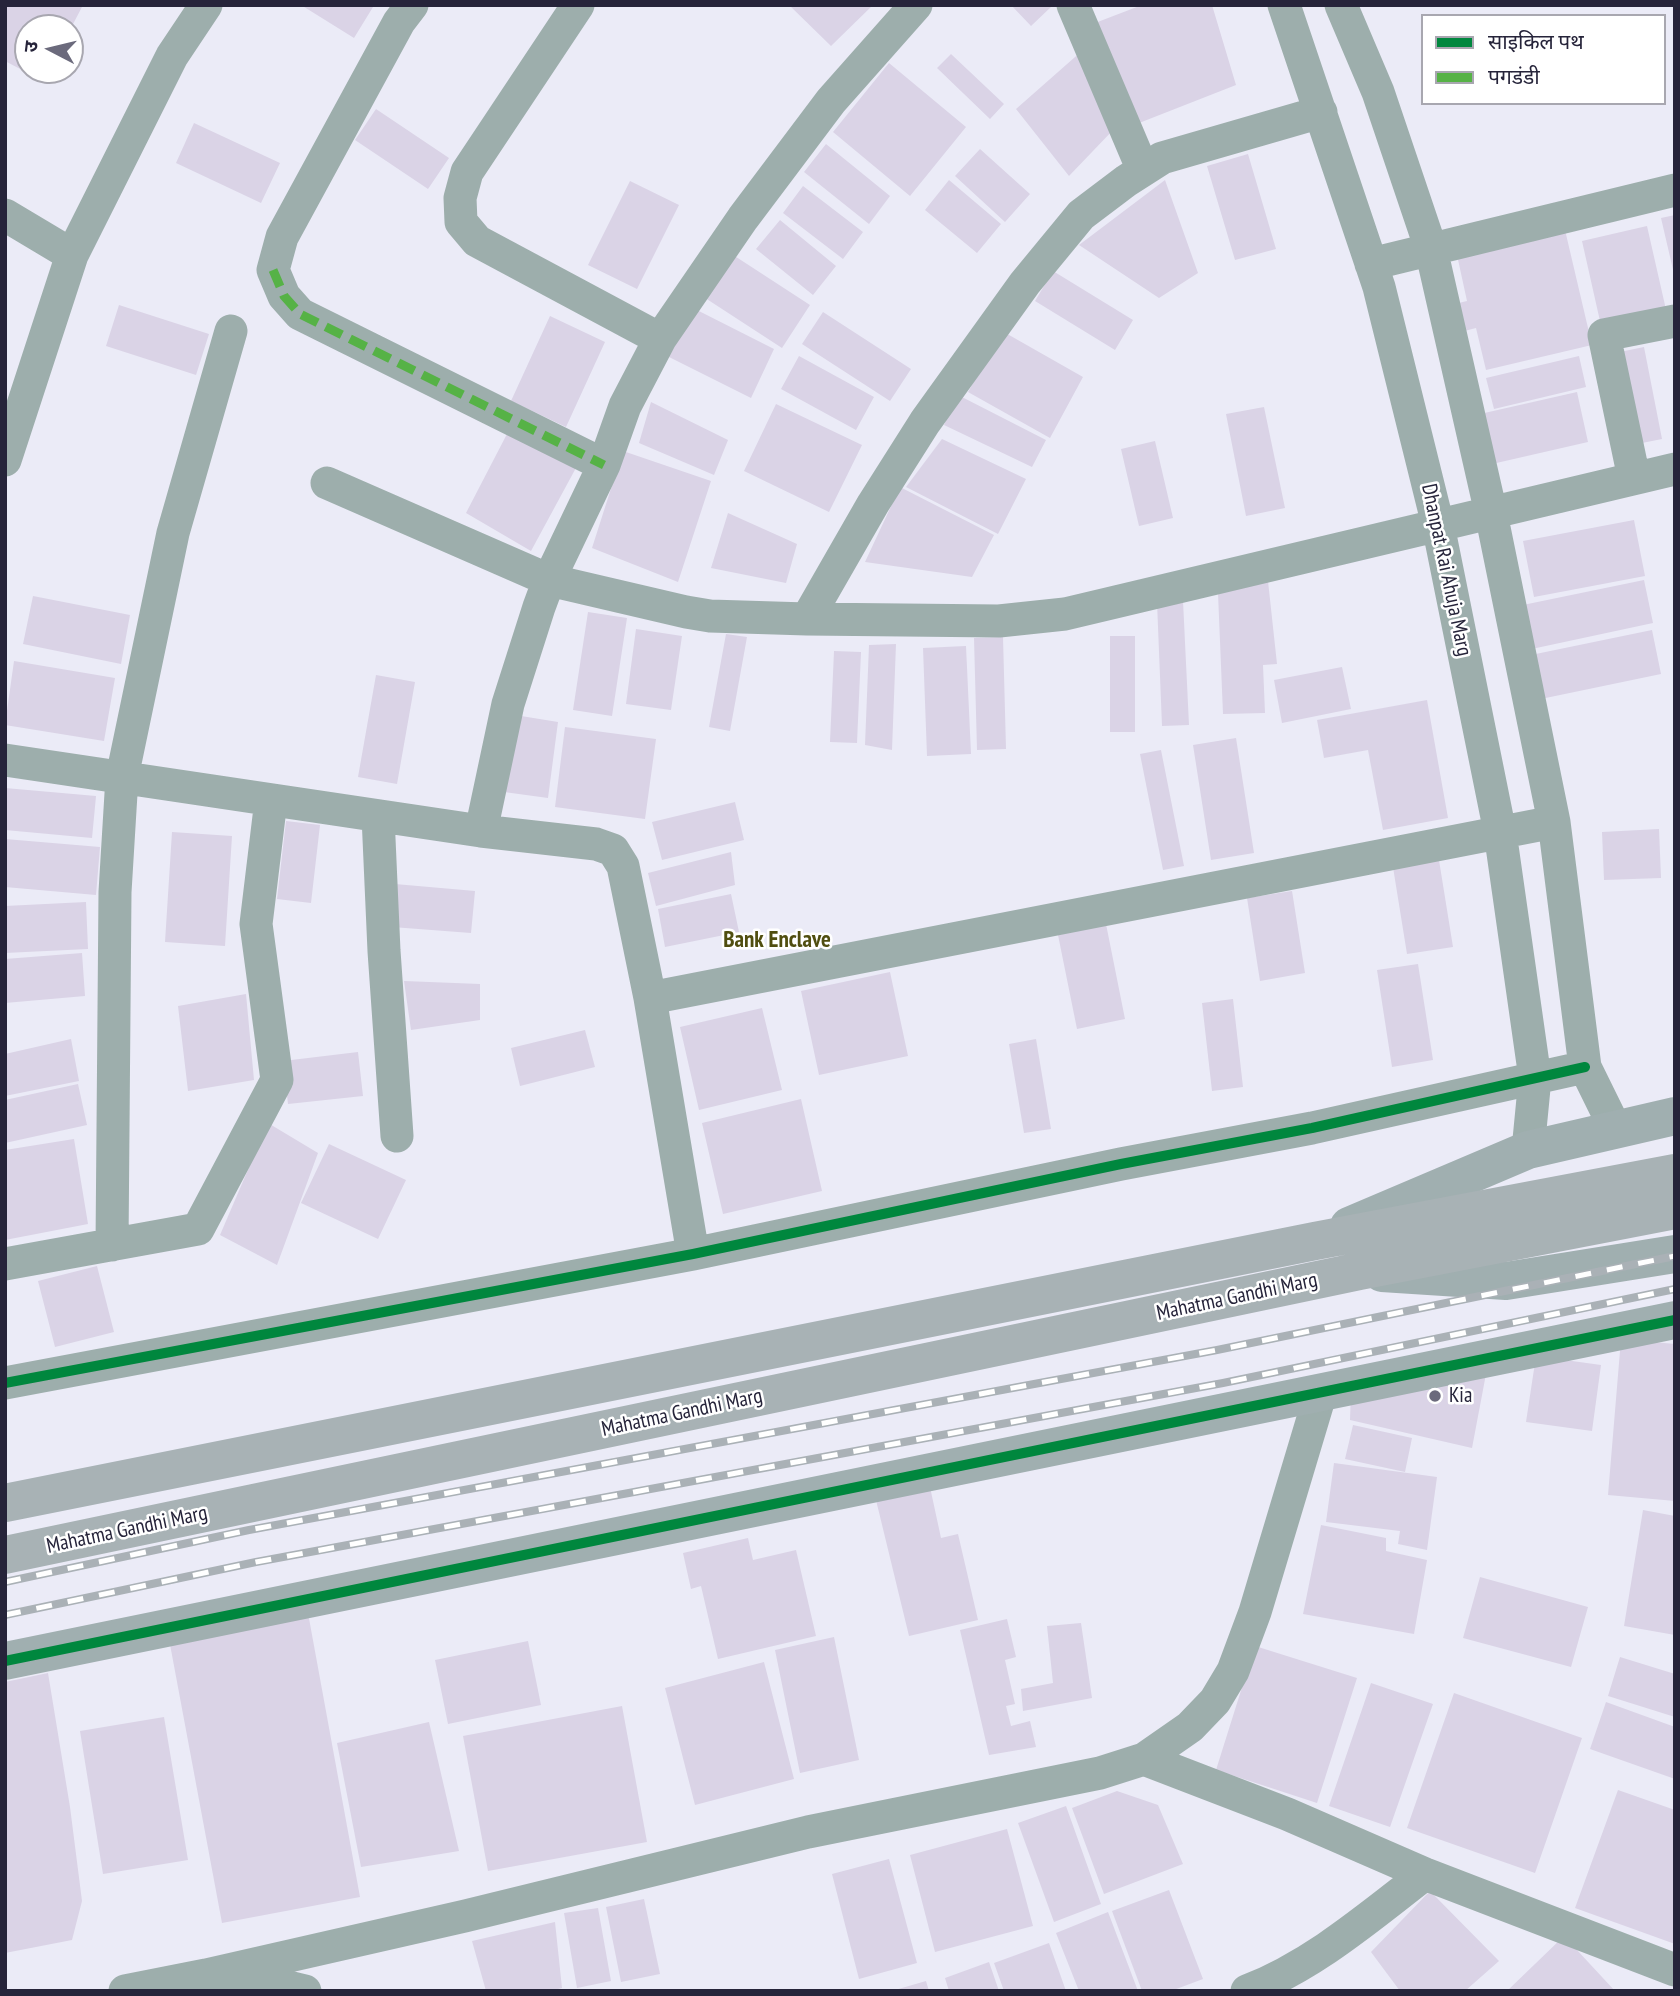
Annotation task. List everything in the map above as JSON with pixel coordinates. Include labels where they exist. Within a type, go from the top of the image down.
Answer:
[{"type":"main road","name":"Mahatma Gandhi Marg","points":[[5,1503],[1315,1241],[1675,1173]]},
{"type":"main road","name":"Mahatma Gandhi Marg","points":[[5,1555],[1360,1271],[1675,1210]]},
{"type":"street","points":[[5,460],[72,255],[173,56],[206,5]]},
{"type":"street","points":[[412,5],[399,22],[282,237],[273,270],[284,296],[300,314],[604,466]]},
{"type":"street","points":[[578,5],[467,172],[460,198],[461,222],[477,241],[660,339]]},
{"type":"street","points":[[481,831],[517,671],[549,580],[604,466],[625,406],[660,339],[743,218],[831,101],[916,5]]},
{"type":"street","points":[[1073,5],[1143,170]]},
{"type":"street","name":"Dhanpat Rai Ahuja Marg","points":[[1284,5],[1371,264],[1438,525],[1500,832],[1535,1077],[1528,1150]]},
{"type":"street","points":[[1341,5],[1378,92],[1431,250],[1491,513],[1554,822],[1585,1066],[1615,1128]]},
{"type":"street","points":[[807,619],[873,504],[925,422],[1025,284],[1081,215],[1162,158],[1321,112]]},
{"type":"street","points":[[1371,264],[1675,190]]},
{"type":"street","points":[[5,215],[72,255]]},
{"type":"street","points":[[1634,478],[1605,335],[1675,321]]},
{"type":"street","points":[[112,1245],[115,892],[121,777],[173,533],[231,331]]},
{"type":"street","points":[[327,483],[549,580],[653,605],[710,615],[999,621],[1065,614],[1675,469]]},
{"type":"street","points":[[5,760],[481,831],[596,844],[613,850],[623,866],[650,998],[693,1254]]},
{"type":"street","points":[[5,1264],[198,1229],[277,1080],[256,924],[271,800]]},
{"type":"street","points":[[379,816],[384,951],[397,1136]]},
{"type":"street","points":[[650,998],[1554,822]]},
{"type":"street","points":[[5,1384],[693,1254],[1121,1164],[1312,1128],[1585,1066]]},
{"type":"street","name":"Mahatma Gandhi Marg","points":[[1315,1241],[1528,1150],[1675,1116]]},
{"type":"street","name":"Mahatma Gandhi Marg","points":[[1360,1271],[1506,1281],[1675,1254]]},
{"type":"street","points":[[5,1661],[1675,1320]]},
{"type":"street","points":[[125,1991],[465,1916],[808,1832],[1100,1773],[1144,1759],[1190,1727],[1215,1701],[1233,1671],[1255,1612],[1321,1392]]},
{"type":"street","points":[[1144,1759],[1287,1814],[1425,1874],[1675,1970]]},
{"type":"street","points":[[1247,1991],[1294,1969],[1341,1939],[1425,1874]]},
{"type":"street","points":[[206,1975],[276,1984],[305,1991]]},
{"type":"building","points":[[5,5],[83,5],[78,14],[14,14],[14,66],[5,61]]},
{"type":"building","points":[[301,5],[370,5],[373,7],[354,38]]},
{"type":"building","points":[[789,5],[873,5],[831,46]]},
{"type":"building","points":[[1011,5],[1050,5],[1051,7],[1031,26]]},
{"type":"building","points":[[1142,5],[1212,5],[1236,85],[1134,125],[1095,23]]},
{"type":"building","points":[[1083,50],[1115,128],[1069,176],[1016,109]]},
{"type":"building","points":[[951,54],[1004,104],[990,119],[937,68]]},
{"type":"building","points":[[889,63],[966,127],[910,196],[833,132]]},
{"type":"building","points":[[376,109],[449,158],[428,189],[355,140]]},
{"type":"building","points":[[194,123],[280,163],[261,203],[176,163]]},
{"type":"building","points":[[826,144],[890,196],[869,224],[804,172]]},
{"type":"building","points":[[980,149],[1030,194],[1005,222],[955,176]]},
{"type":"building","points":[[1248,154],[1276,249],[1235,260],[1207,166]]},
{"type":"building","points":[[949,180],[1001,224],[977,253],[925,210]]},
{"type":"building","points":[[1165,180],[1198,273],[1159,298],[1079,245]]},
{"type":"building","points":[[630,181],[679,205],[637,289],[588,265]]},
{"type":"building","points":[[803,186],[863,232],[843,259],[783,213]]},
{"type":"building","points":[[1675,215],[1675,274],[1674,274],[1661,218]]},
{"type":"building","points":[[780,220],[836,266],[813,295],[756,249]]},
{"type":"building","points":[[1647,226],[1667,314],[1602,330],[1582,241]]},
{"type":"building","points":[[1565,230],[1592,345],[1486,370],[1476,328],[1453,334],[1446,306],[1467,301],[1457,255]]},
{"type":"building","points":[[727,251],[810,305],[782,348],[699,294]]},
{"type":"building","points":[[1053,271],[1133,320],[1115,350],[1035,301]]},
{"type":"building","points":[[119,305],[209,334],[196,375],[106,346]]},
{"type":"building","points":[[689,306],[774,349],[751,398],[665,355]]},
{"type":"building","points":[[823,312],[911,369],[890,401],[802,344]]},
{"type":"building","points":[[550,316],[605,342],[566,427],[511,401]]},
{"type":"building","points":[[1002,331],[1083,377],[1050,438],[968,392]]},
{"type":"building","points":[[1644,347],[1662,439],[1632,445],[1615,353]]},
{"type":"building","points":[[799,356],[874,397],[856,430],[781,389]]},
{"type":"building","points":[[1579,356],[1586,387],[1494,409],[1486,378]]},
{"type":"building","points":[[1577,392],[1588,442],[1492,464],[1480,414]]},
{"type":"building","points":[[958,395],[1046,440],[1032,467],[944,425]]},
{"type":"building","points":[[651,402],[728,440],[714,475],[639,443]]},
{"type":"building","points":[[776,404],[862,445],[829,512],[744,471]]},
{"type":"building","points":[[1264,407],[1285,508],[1246,516],[1226,414]]},
{"type":"building","points":[[508,432],[577,466],[531,551],[466,513]]},
{"type":"building","points":[[942,439],[1026,479],[998,534],[906,487]]},
{"type":"building","points":[[1155,441],[1173,518],[1139,526],[1121,449]]},
{"type":"building","points":[[623,451],[711,481],[678,582],[592,548]]},
{"type":"building","points":[[900,487],[994,535],[972,577],[865,562]]},
{"type":"building","points":[[728,513],[797,544],[786,583],[711,568]]},
{"type":"building","points":[[1634,520],[1645,576],[1534,597],[1523,541]]},
{"type":"building","points":[[1644,580],[1653,623],[1527,650],[1518,606]]},
{"type":"building","points":[[1268,581],[1277,664],[1263,665],[1265,713],[1223,714],[1218,593]]},
{"type":"building","points":[[33,596],[130,615],[121,664],[23,644]]},
{"type":"building","points":[[1183,601],[1189,725],[1162,726],[1157,602]]},
{"type":"building","points":[[588,612],[627,618],[612,716],[573,710]]},
{"type":"building","points":[[636,629],[682,636],[671,710],[626,704]]},
{"type":"building","points":[[1652,630],[1661,674],[1536,700],[1526,656]]},
{"type":"building","points":[[726,634],[747,637],[730,731],[709,727]]},
{"type":"building","points":[[1110,636],[1135,636],[1135,732],[1110,732]]},
{"type":"building","points":[[1003,637],[1006,749],[977,750],[974,638]]},
{"type":"building","points":[[896,644],[892,750],[865,745],[869,645]]},
{"type":"building","points":[[966,646],[971,754],[927,756],[923,648]]},
{"type":"building","points":[[834,651],[861,652],[857,743],[830,742]]},
{"type":"building","points":[[14,661],[115,678],[104,741],[5,725]]},
{"type":"building","points":[[1342,667],[1351,709],[1282,723],[1274,680]]},
{"type":"building","points":[[376,675],[415,682],[397,784],[358,777]]},
{"type":"building","points":[[1427,700],[1448,818],[1383,830],[1368,750],[1324,758],[1317,720]]},
{"type":"building","points":[[515,715],[558,722],[548,798],[504,792]]},
{"type":"building","points":[[565,727],[656,739],[645,819],[555,807]]},
{"type":"building","points":[[1236,738],[1254,853],[1211,860],[1193,745]]},
{"type":"building","points":[[1161,750],[1184,866],[1163,870],[1140,754]]},
{"type":"building","points":[[5,788],[96,796],[92,838],[5,830]]},
{"type":"building","points":[[735,802],[744,840],[662,860],[652,822]]},
{"type":"building","points":[[286,821],[320,825],[311,903],[277,899]]},
{"type":"building","points":[[1659,829],[1661,878],[1604,880],[1602,832]]},
{"type":"building","points":[[172,832],[232,836],[225,946],[165,942]]},
{"type":"building","points":[[5,839],[100,847],[96,895],[5,887]]},
{"type":"building","points":[[731,852],[735,885],[656,906],[648,873]]},
{"type":"building","points":[[1438,854],[1453,947],[1407,954],[1392,861]]},
{"type":"building","points":[[395,884],[475,891],[471,933],[392,927]]},
{"type":"building","points":[[1292,891],[1305,973],[1260,981],[1247,898]]},
{"type":"building","points":[[731,894],[739,932],[665,947],[658,909]]},
{"type":"building","points":[[86,902],[88,949],[5,953],[5,906]]},
{"type":"building","points":[[1106,924],[1125,1019],[1077,1029],[1058,935]]},
{"type":"building","points":[[82,953],[85,996],[5,1003],[5,959]]},
{"type":"building","points":[[1418,964],[1433,1060],[1392,1067],[1377,970]]},
{"type":"building","points":[[890,972],[908,1056],[819,1075],[801,991]]},
{"type":"building","points":[[404,981],[480,984],[480,1020],[411,1030]]},
{"type":"building","points":[[246,994],[254,1080],[188,1091],[178,1006]]},
{"type":"building","points":[[1233,999],[1243,1087],[1212,1091],[1202,1003]]},
{"type":"building","points":[[762,1008],[782,1090],[699,1110],[680,1027]]},
{"type":"building","points":[[585,1030],[595,1067],[520,1086],[511,1048]]},
{"type":"building","points":[[71,1039],[79,1081],[5,1096],[5,1054]]},
{"type":"building","points":[[1036,1039],[1051,1129],[1024,1133],[1009,1044]]},
{"type":"building","points":[[358,1052],[363,1096],[288,1104],[283,1061]]},
{"type":"building","points":[[78,1084],[87,1125],[5,1143],[5,1100]]},
{"type":"building","points":[[801,1099],[822,1191],[723,1214],[702,1123]]},
{"type":"building","points":[[268,1123],[318,1153],[277,1265],[220,1235]]},
{"type":"building","points":[[74,1139],[88,1224],[5,1240],[5,1150]]},
{"type":"building","points":[[329,1144],[406,1180],[378,1239],[301,1203]]},
{"type":"building","points":[[97,1266],[114,1332],[55,1347],[38,1281]]},
{"type":"building","points":[[1621,1339],[1675,1344],[1675,1501],[1608,1495]]},
{"type":"building","points":[[1536,1356],[1601,1365],[1592,1431],[1526,1422]]},
{"type":"building","points":[[1486,1374],[1472,1448],[1350,1420],[1351,1391]]},
{"type":"building","points":[[1353,1425],[1412,1438],[1405,1472],[1345,1459]]},
{"type":"building","points":[[1334,1463],[1437,1477],[1427,1550],[1398,1544],[1400,1531],[1326,1522]]},
{"type":"building","points":[[930,1487],[941,1538],[958,1534],[978,1620],[909,1636],[876,1500]]},
{"type":"building","points":[[1643,1510],[1675,1516],[1675,1635],[1624,1626]]},
{"type":"building","points":[[1321,1525],[1386,1538],[1386,1551],[1427,1560],[1414,1634],[1303,1614]]},
{"type":"building","points":[[748,1538],[753,1560],[796,1550],[816,1636],[718,1659],[701,1586],[691,1589],[683,1553]]},
{"type":"building","points":[[1480,1577],[1588,1607],[1571,1667],[1463,1638]]},
{"type":"building","points":[[308,1613],[360,1897],[222,1923],[169,1639]]},
{"type":"building","points":[[1007,1619],[1016,1657],[1005,1660],[1015,1704],[1006,1706],[1011,1726],[1030,1721],[1036,1747],[989,1755],[960,1630]]},
{"type":"building","points":[[1081,1623],[1092,1698],[1023,1711],[1021,1689],[1053,1683],[1047,1626]]},
{"type":"building","points":[[834,1637],[859,1760],[800,1773],[775,1650]]},
{"type":"building","points":[[528,1641],[541,1705],[448,1724],[435,1660]]},
{"type":"building","points":[[1255,1646],[1357,1678],[1317,1803],[1216,1770]]},
{"type":"building","points":[[1620,1657],[1675,1674],[1675,1717],[1608,1696]]},
{"type":"building","points":[[764,1662],[794,1779],[695,1805],[665,1688]]},
{"type":"building","points":[[48,1673],[82,1901],[72,1940],[5,1953],[5,1682]]},
{"type":"building","points":[[1371,1683],[1433,1704],[1390,1827],[1329,1806]]},
{"type":"building","points":[[1454,1693],[1582,1738],[1535,1873],[1407,1828]]},
{"type":"building","points":[[1606,1702],[1675,1727],[1675,1779],[1590,1749]]},
{"type":"building","points":[[622,1706],[647,1842],[488,1871],[463,1736]]},
{"type":"building","points":[[164,1717],[188,1860],[103,1874],[80,1731]]},
{"type":"building","points":[[429,1722],[459,1851],[361,1867],[337,1743]]},
{"type":"building","points":[[1618,1790],[1675,1810],[1675,1944],[1575,1908]]},
{"type":"building","points":[[1117,1791],[1158,1805],[1183,1864],[1104,1894],[1072,1808]]},
{"type":"building","points":[[1066,1806],[1101,1904],[1054,1922],[1018,1823]]},
{"type":"building","points":[[1007,1829],[1033,1926],[935,1952],[910,1855]]},
{"type":"building","points":[[889,1859],[917,1963],[859,1979],[832,1874]]},
{"type":"building","points":[[1169,1890],[1203,1979],[1171,1991],[1142,1991],[1112,1911]]},
{"type":"building","points":[[1430,1891],[1499,1961],[1465,1991],[1400,1991],[1371,1952]]},
{"type":"building","points":[[644,1899],[660,1974],[621,1982],[606,1907]]},
{"type":"building","points":[[598,1908],[611,1981],[577,1988],[564,1913]]},
{"type":"building","points":[[1108,1912],[1138,1991],[1079,1991],[1056,1933]]},
{"type":"building","points":[[555,1922],[562,1988],[550,1991],[486,1991],[472,1941]]},
{"type":"building","points":[[1564,1936],[1615,1991],[1507,1991]]},
{"type":"building","points":[[1049,1943],[1066,1991],[1004,1991],[994,1963]]},
{"type":"building","points":[[989,1962],[999,1991],[949,1991],[945,1978]]},
{"type":"building","points":[[926,1981],[929,1991],[895,1991],[895,1990]]},
{"type":"railway","points":[[5,1582],[249,1530],[1217,1350],[1675,1256]]},
{"type":"railway","points":[[5,1615],[256,1562],[1223,1383],[1675,1289]]},
{"type":"marked path","points":[[273,270],[284,296],[300,314],[604,465]]},
{"type":"cycle path","points":[[5,1383],[693,1254],[1121,1164],[1312,1128],[1585,1067]]},
{"type":"cycle path","points":[[5,1661],[1675,1320]]},
{"type":"place","name":"Kia","points":[[1435,1396]]},
{"type":"district","name":"Bank Enclave","points":[[777,940]]}]
